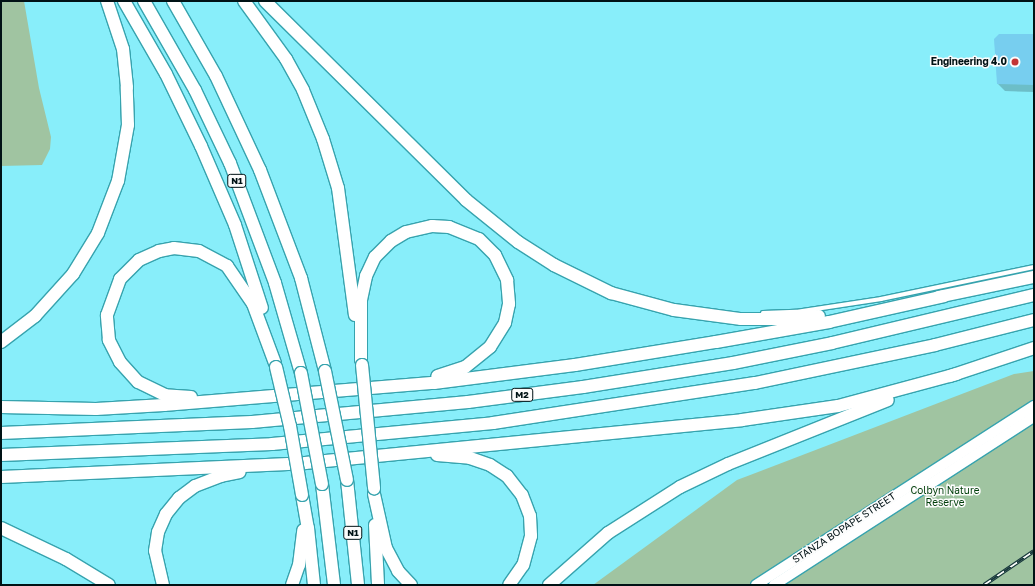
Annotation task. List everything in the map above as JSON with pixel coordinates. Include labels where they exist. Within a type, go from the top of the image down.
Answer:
[{"type":"highway","points":[[1,342],[35,316],[73,274],[98,233],[118,181],[128,125],[127,87],[122,49],[107,1]]},
{"type":"highway","points":[[124,1],[189,118],[220,189],[260,302],[290,426],[308,528],[314,585]]},
{"type":"highway","name":"N1","points":[[144,1],[195,90],[230,163],[277,290],[301,373],[322,484],[334,585]]},
{"type":"highway","name":"N1","points":[[173,1],[216,76],[260,170],[301,278],[325,371],[347,480],[358,585]]},
{"type":"highway","points":[[244,1],[286,59],[303,90],[323,139],[342,208],[361,362],[374,491],[378,585]]},
{"type":"highway","points":[[265,1],[466,200],[518,242],[574,276],[611,293],[696,315],[741,319],[791,319],[944,296]]},
{"type":"highway","points":[[353,390],[441,375],[465,367],[483,355],[501,332],[508,312],[508,287],[495,255],[469,234],[440,226],[415,229],[391,241],[375,257],[363,287],[361,362]]},
{"type":"highway","points":[[275,365],[256,310],[245,289],[227,266],[208,254],[189,248],[159,251],[132,266],[120,279],[112,294],[107,323],[112,347],[125,369],[148,387],[166,395],[188,397],[285,395]]},
{"type":"highway","points":[[1,407],[132,407],[449,381],[631,356],[829,322],[1034,277]]},
{"type":"highway","name":"M2","points":[[1,433],[252,422],[483,400],[733,363],[832,343],[1034,295]]},
{"type":"highway","name":"M2","points":[[1,455],[272,444],[493,422],[755,383],[888,355],[1034,320]]},
{"type":"highway","points":[[549,585],[608,533],[680,487],[728,464],[957,374],[1034,348]]},
{"type":"highway","points":[[1,477],[304,463],[785,415],[854,402],[957,374]]},
{"type":"highway","points":[[372,457],[462,456],[490,465],[507,476],[528,506],[532,536],[523,565],[509,585]]},
{"type":"highway","points":[[163,585],[156,562],[156,542],[161,522],[179,498],[195,486],[221,476],[304,463]]},
{"type":"highway","points":[[374,491],[386,548],[398,571],[411,585]]},
{"type":"highway","points":[[292,585],[302,553],[302,496]]},
{"type":"highway","points":[[1,528],[66,559],[109,585]]},
{"type":"main road","name":"STANZA BOPAPE STREET","points":[[756,585],[1034,406]]},
{"type":"main road","name":"STANZA BOPAPE STREET","points":[[774,585],[1034,417]]},
{"type":"lane","points":[[696,315],[790,312],[833,307],[1034,268]]},
{"type":"green space","points":[[1,1],[24,1],[39,88],[51,137],[50,149],[42,165],[1,166]]},
{"type":"green space","name":"Colbyn Nature Reserve","points":[[1034,371],[1034,585],[593,585],[737,480],[1014,374]]},
{"type":"building","name":"Engineering 4.0","points":[[999,34],[1034,34],[1034,85],[997,84],[994,39]]},
{"type":"railway","points":[[984,585],[1034,551]]},
{"type":"place","name":"Engineering 4.0","points":[[1015,62]]}]
